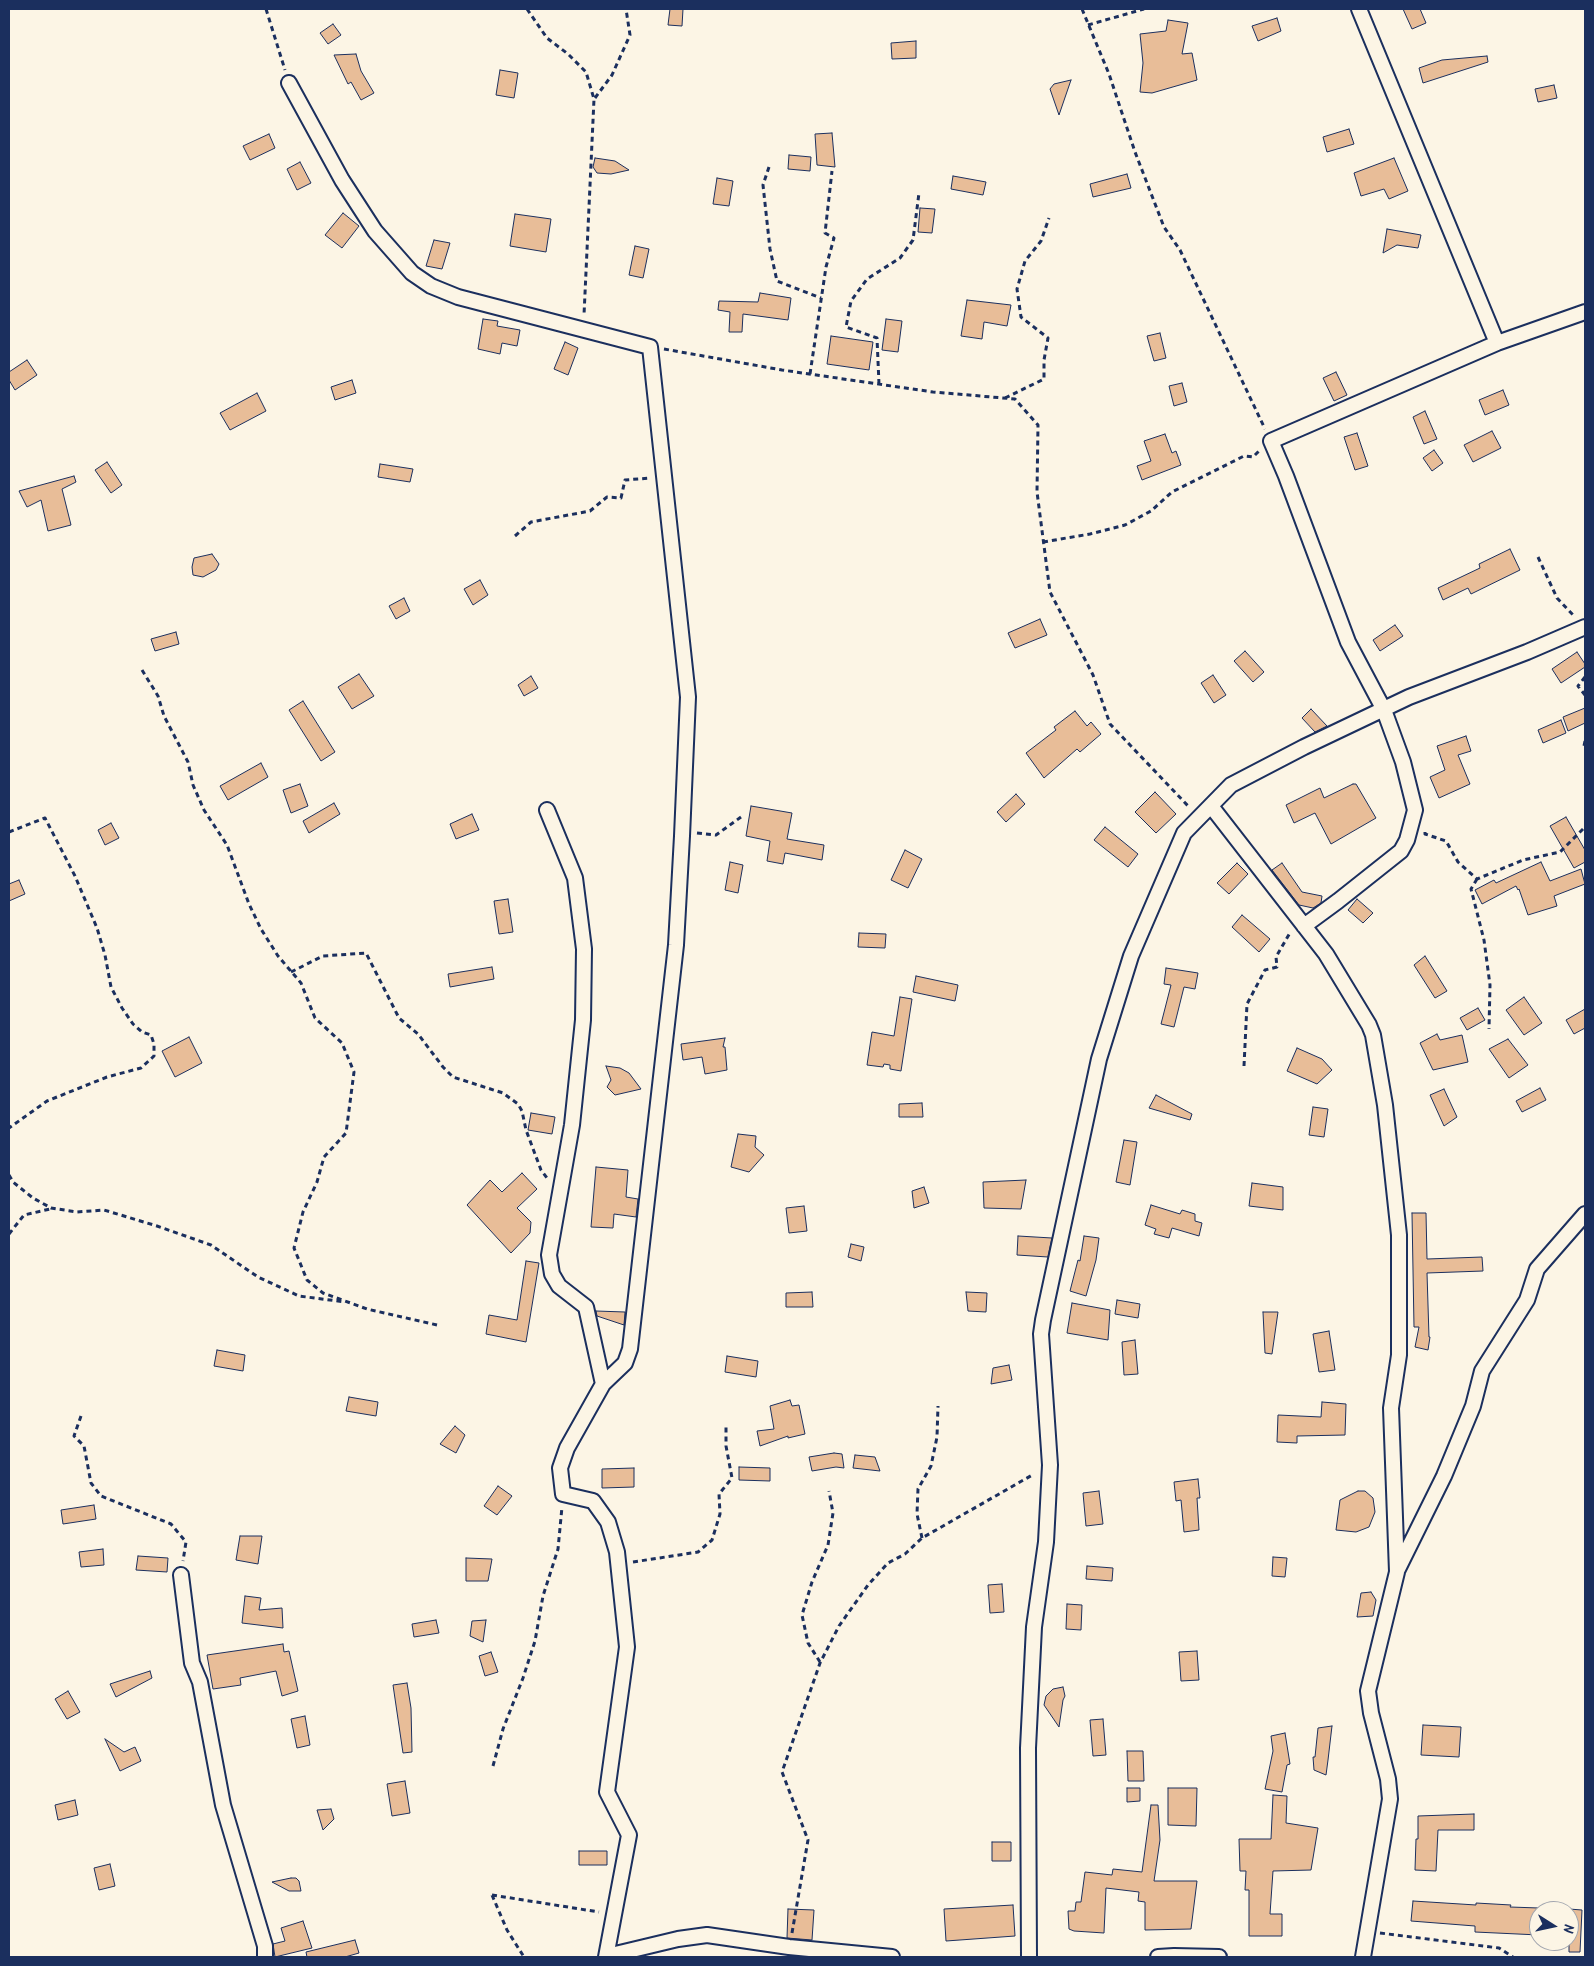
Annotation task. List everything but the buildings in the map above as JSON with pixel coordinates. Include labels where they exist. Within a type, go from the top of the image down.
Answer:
[{"type":"street","points":[[1359,9],[1497,343]]},
{"type":"street","points":[[289,83],[346,187],[375,231],[412,273],[430,286],[458,297],[650,347],[688,696],[676,945],[630,1349],[625,1363],[603,1384],[567,1448],[560,1468],[563,1494],[593,1501],[608,1522],[617,1552],[628,1647],[606,1792],[629,1834],[606,1956],[700,1935],[789,1947],[892,1957]]},
{"type":"street","points":[[1301,921],[1345,896],[1401,850],[1407,840],[1414,810],[1404,762],[1384,710],[1348,642],[1271,441],[1497,343],[1585,312]]},
{"type":"street","points":[[1029,1957],[1028,1748],[1034,1627],[1046,1542],[1050,1465],[1041,1334],[1099,1059],[1131,956],[1184,833],[1231,785],[1304,747],[1408,697],[1527,652],[1585,627]]},
{"type":"street","points":[[1211,806],[1326,954],[1369,1025],[1373,1036],[1385,1105],[1394,1174],[1399,1235],[1399,1356],[1391,1408],[1397,1572]]},
{"type":"street","points":[[547,810],[576,878],[584,949],[583,1020],[572,1125],[549,1255],[552,1274],[559,1286],[586,1307],[603,1384]]},
{"type":"street","points":[[1363,1957],[1390,1799],[1388,1779],[1371,1713],[1368,1691],[1397,1572],[1451,1459],[1473,1406],[1482,1371],[1527,1300],[1537,1269],[1585,1214]]},
{"type":"street","points":[[181,1575],[192,1663],[202,1690],[223,1805],[265,1946],[265,1957]]},
{"type":"street","points":[[1158,1957],[1219,1957]]},
{"type":"path","points":[[266,9],[289,83]]},
{"type":"path","points":[[527,9],[547,38],[568,54],[586,72],[594,99],[583,329]]},
{"type":"path","points":[[594,99],[612,75],[630,35],[626,9]]},
{"type":"path","points":[[1043,542],[1090,534],[1125,525],[1151,511],[1172,492],[1244,456],[1253,457],[1271,441],[1180,250],[1164,227],[1135,152],[1109,74],[1082,9]]},
{"type":"path","points":[[1088,25],[1144,9]]},
{"type":"path","points":[[769,167],[763,185],[770,249],[778,281],[821,298]]},
{"type":"path","points":[[810,374],[821,298],[834,238],[826,233],[832,171]]},
{"type":"path","points":[[879,384],[878,338],[846,327],[851,301],[867,279],[900,258],[913,240],[919,193]]},
{"type":"path","points":[[1004,398],[1044,379],[1044,360],[1048,338],[1021,317],[1017,289],[1025,261],[1042,241],[1049,218]]},
{"type":"path","points":[[650,347],[810,374],[933,392],[1015,400],[1038,425],[1037,492],[1050,592],[1093,675],[1110,724],[1200,817]]},
{"type":"path","points":[[515,536],[531,522],[590,511],[607,497],[621,498],[625,480],[664,478]]},
{"type":"path","points":[[1538,558],[1557,598],[1585,627]]},
{"type":"path","points":[[142,670],[158,696],[164,716],[188,762],[193,785],[204,810],[222,835],[249,904],[261,928],[278,956],[300,983],[315,1018],[342,1042],[354,1072],[346,1133],[324,1158],[317,1182],[303,1212],[294,1248],[307,1280],[323,1293],[367,1309],[437,1325]]},
{"type":"path","points":[[1585,677],[1578,686],[1585,695]]},
{"type":"path","points":[[1585,741],[1585,748]]},
{"type":"path","points":[[1414,810],[1425,834],[1446,841],[1458,862],[1477,879]]},
{"type":"path","points":[[682,836],[697,833],[716,835],[740,817]]},
{"type":"path","points":[[9,832],[45,818],[75,876],[97,928],[105,955],[111,987],[133,1024],[142,1032],[151,1036],[154,1044],[154,1056],[141,1068],[107,1078],[47,1101],[9,1128]]},
{"type":"path","points":[[1489,1029],[1490,986],[1484,940],[1471,889],[1477,879],[1522,860],[1560,852],[1585,827]]},
{"type":"path","points":[[1244,1066],[1247,1004],[1265,970],[1277,967],[1276,957],[1301,921]]},
{"type":"path","points":[[292,972],[323,956],[366,953],[399,1018],[418,1034],[453,1077],[503,1093],[518,1104],[541,1170],[560,1194]]},
{"type":"path","points":[[9,1175],[13,1182],[33,1198],[51,1208],[77,1212],[104,1210],[157,1226],[211,1245],[258,1277],[299,1296],[350,1303]]},
{"type":"path","points":[[9,1234],[24,1215],[51,1208]]},
{"type":"path","points":[[922,1538],[917,1514],[918,1489],[931,1466],[937,1437],[938,1406]]},
{"type":"path","points":[[81,1416],[74,1436],[84,1446],[91,1483],[100,1496],[171,1524],[186,1542],[181,1575]]},
{"type":"path","points":[[618,1568],[633,1562],[698,1552],[712,1540],[720,1514],[719,1494],[732,1478],[726,1446],[726,1426]]},
{"type":"path","points":[[789,1947],[808,1840],[782,1772],[820,1663],[839,1626],[868,1584],[888,1563],[905,1554],[922,1538],[1050,1465]]},
{"type":"path","points":[[820,1663],[808,1644],[802,1615],[812,1582],[828,1545],[833,1513],[829,1491]]},
{"type":"path","points":[[493,1766],[503,1729],[535,1641],[543,1596],[558,1548],[563,1494]]},
{"type":"path","points":[[524,1957],[507,1930],[492,1895],[585,1909],[614,1916]]},
{"type":"path","points":[[1367,1932],[1499,1948],[1513,1957]]}]
